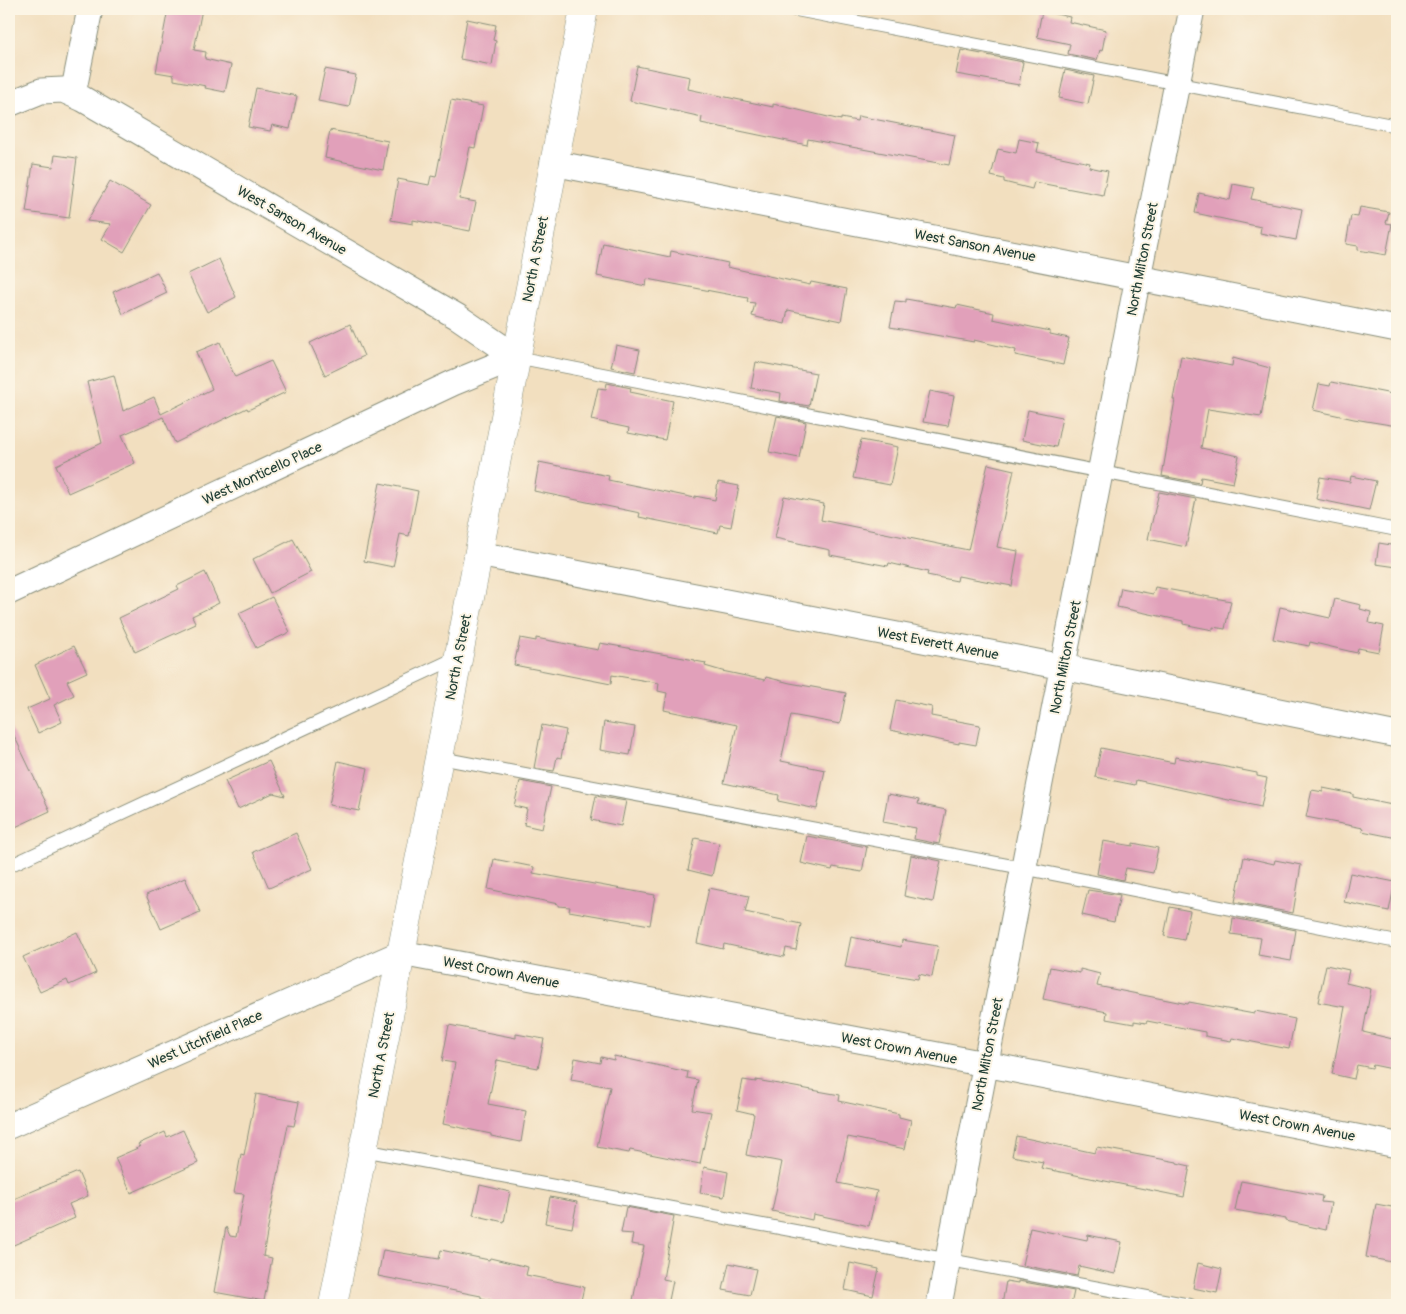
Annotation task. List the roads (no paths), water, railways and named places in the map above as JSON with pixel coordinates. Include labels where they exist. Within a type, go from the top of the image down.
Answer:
[{"type":"street","points":[[9,104],[41,91],[68,92],[90,9]]},
{"type":"street","name":"North A Street","points":[[333,1305],[584,9]]},
{"type":"street","name":"North Milton Street","points":[[938,1305],[1192,9]]},
{"type":"street","name":"West Sanson Avenue","points":[[68,92],[458,316],[516,357]]},
{"type":"street","name":"West Sanson Avenue","points":[[553,163],[1397,329]]},
{"type":"street","name":"West Monticello Place","points":[[9,592],[453,383],[516,357]]},
{"type":"street","name":"West Everett Avenue","points":[[478,554],[1062,667],[1397,735]]},
{"type":"street","name":"West Crown Avenue","points":[[401,953],[1397,1145]]},
{"type":"street","name":"West Litchfield Place","points":[[9,1126],[401,953]]},
{"type":"lane","points":[[791,9],[1397,126]]},
{"type":"lane","points":[[516,357],[1397,530]]},
{"type":"lane","points":[[9,866],[458,657]]},
{"type":"lane","points":[[440,758],[1024,868],[1397,942]]},
{"type":"lane","points":[[363,1150],[948,1258],[1190,1305]]}]
